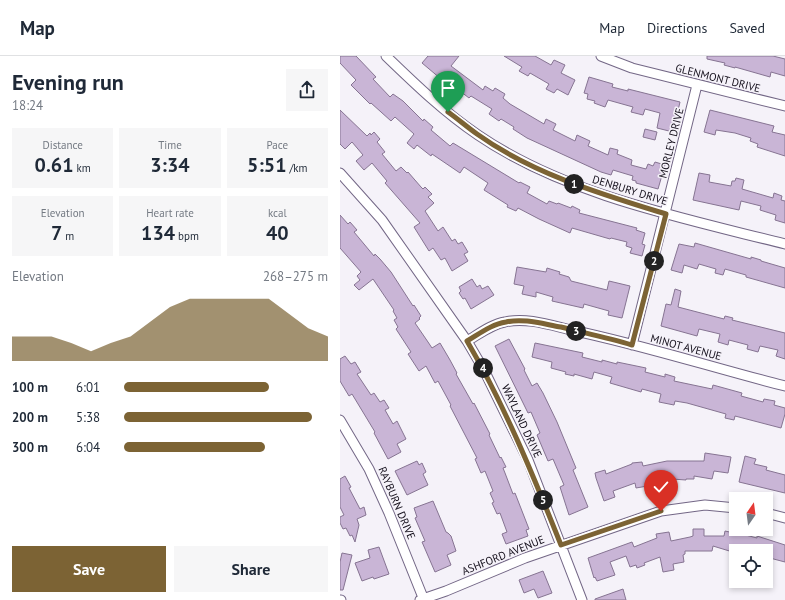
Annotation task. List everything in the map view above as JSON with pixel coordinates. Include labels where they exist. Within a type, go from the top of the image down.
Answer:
[{"type":"street","name":"DENBURY DRIVE","points":[[386,56],[419,89],[477,134],[526,163],[586,189],[666,214],[785,244]]},
{"type":"street","name":"GLENMONT DRIVE","points":[[601,56],[632,68],[697,86],[785,106]]},
{"type":"street","name":"MORLEY DRIVE","points":[[632,345],[697,86]]},
{"type":"street","name":"WAYLAND DRIVE","points":[[340,173],[382,220],[467,341],[484,370],[528,460],[582,600]]},
{"type":"street","name":"MINOT AVENUE","points":[[467,341],[504,322],[517,320],[536,322],[594,334],[785,386]]},
{"type":"street","name":"RAYBURN DRIVE","points":[[340,420],[369,469],[389,512],[422,600]]},
{"type":"street","name":"ASHFORD AVENUE","points":[[422,600],[525,558],[661,511],[705,505],[729,507]]},
{"type":"street","points":[[773,515],[785,518]]},
{"type":"building","points":[[340,56],[356,56],[376,77],[373,79],[390,97],[393,94],[403,101],[423,121],[424,119],[433,127],[431,130],[450,146],[453,143],[519,183],[520,182],[530,187],[527,193],[547,204],[549,201],[571,208],[572,206],[580,210],[579,213],[637,228],[636,230],[645,233],[642,244],[645,245],[642,256],[630,253],[632,248],[626,246],[627,242],[610,239],[572,228],[570,233],[518,208],[516,211],[507,207],[508,205],[484,190],[488,183],[464,167],[460,173],[432,154],[431,156],[417,145],[414,149],[407,143],[414,134],[395,117],[391,121],[371,103],[370,104],[351,85],[356,80],[340,63]]},
{"type":"building","points":[[428,56],[459,56],[451,66],[483,90],[485,86],[493,91],[495,88],[505,94],[503,98],[510,104],[544,124],[546,119],[556,124],[553,130],[575,141],[577,135],[590,141],[588,146],[608,155],[610,148],[618,150],[617,154],[632,160],[631,165],[646,169],[648,164],[653,166],[655,162],[665,165],[658,189],[636,183],[636,181],[632,180],[633,176],[613,170],[611,175],[601,172],[527,138],[513,129],[514,127],[501,119],[499,121],[489,114],[492,109],[471,96],[469,98],[442,77],[441,79],[422,63]]},
{"type":"building","points":[[504,56],[535,56],[551,65],[554,60],[565,65],[561,73],[575,80],[568,95],[557,89],[554,93],[546,89],[549,84],[530,73],[528,76],[519,71],[522,67]]},
{"type":"building","points":[[707,56],[773,56],[785,59],[785,76],[771,72],[770,77],[724,65],[725,63],[707,59]]},
{"type":"building","points":[[589,77],[613,84],[612,87],[628,91],[628,89],[680,102],[673,132],[657,128],[660,113],[645,109],[643,115],[631,112],[633,107],[608,100],[605,107],[594,103],[595,101],[587,99],[588,94],[584,93]]},
{"type":"building","points":[[340,110],[367,136],[374,132],[380,139],[377,142],[385,152],[382,154],[396,171],[401,167],[407,173],[408,172],[423,189],[425,187],[432,194],[428,197],[434,203],[425,211],[438,231],[443,227],[452,241],[455,239],[458,244],[462,242],[468,252],[464,254],[468,261],[452,271],[445,258],[441,260],[433,248],[429,251],[414,227],[420,223],[385,183],[387,181],[372,163],[364,170],[356,161],[363,155],[352,142],[345,149],[340,144]]},
{"type":"building","points":[[710,110],[774,126],[772,132],[785,135],[785,156],[757,147],[758,144],[750,141],[751,138],[735,133],[716,130],[715,135],[704,132]]},
{"type":"building","points":[[645,129],[657,132],[655,140],[643,137]]},
{"type":"building","points":[[699,173],[710,175],[709,182],[731,186],[732,181],[735,181],[736,178],[744,180],[742,189],[773,198],[774,193],[782,196],[781,200],[785,201],[785,223],[775,220],[776,215],[760,210],[761,206],[741,201],[739,210],[693,200]]},
{"type":"building","points":[[340,215],[348,224],[350,222],[357,230],[354,232],[374,256],[375,254],[391,272],[413,306],[414,305],[421,316],[415,323],[432,348],[440,343],[450,360],[457,373],[456,374],[473,404],[474,403],[490,434],[489,435],[500,458],[501,457],[506,467],[503,468],[513,494],[515,493],[529,529],[526,530],[528,536],[506,544],[502,534],[507,532],[500,513],[497,514],[492,503],[494,502],[490,493],[493,491],[485,471],[481,473],[475,459],[477,458],[438,381],[435,383],[426,366],[419,371],[408,354],[411,352],[396,329],[398,327],[394,320],[397,318],[393,311],[394,310],[373,279],[359,290],[354,285],[360,280],[357,276],[361,272],[340,248]]},
{"type":"building","points":[[695,243],[751,259],[751,257],[785,268],[785,288],[746,277],[746,275],[725,269],[723,275],[715,273],[716,269],[699,264],[697,269],[684,265],[682,273],[671,270],[679,244],[694,247]]},
{"type":"building","points":[[517,267],[546,272],[547,268],[560,272],[559,274],[569,277],[571,281],[607,290],[609,281],[630,286],[622,318],[608,315],[609,311],[584,304],[583,308],[552,301],[553,297],[536,292],[536,297],[522,294],[524,286],[514,284]]},
{"type":"building","points":[[472,279],[477,287],[480,285],[482,289],[488,286],[494,295],[471,309],[465,298],[463,299],[459,293],[461,291],[459,287]]},
{"type":"building","points":[[675,289],[681,291],[678,307],[724,319],[725,316],[733,318],[732,320],[785,333],[785,359],[776,356],[778,350],[760,346],[758,352],[747,349],[748,345],[729,340],[728,345],[718,342],[720,334],[699,329],[697,336],[661,326],[666,304],[671,305]]},
{"type":"building","points":[[509,339],[532,386],[537,383],[543,393],[576,468],[573,470],[588,507],[569,515],[560,487],[564,485],[553,459],[548,461],[537,435],[540,433],[531,412],[528,413],[495,346]]},
{"type":"building","points":[[535,343],[583,353],[582,357],[602,362],[602,360],[617,364],[617,362],[646,368],[645,372],[665,377],[665,374],[675,377],[674,381],[712,389],[713,385],[742,393],[741,396],[763,402],[764,399],[775,401],[774,405],[785,408],[781,428],[735,416],[734,420],[725,418],[726,414],[687,403],[675,401],[674,405],[659,402],[661,394],[642,389],[641,392],[610,383],[612,377],[594,372],[592,379],[574,374],[574,376],[565,374],[566,372],[551,368],[552,362],[532,357]]},
{"type":"building","points":[[345,356],[351,364],[355,362],[361,372],[357,374],[371,395],[374,393],[380,402],[384,400],[389,408],[385,410],[393,424],[397,421],[406,439],[397,444],[401,452],[388,459],[374,433],[375,432],[352,394],[349,396],[340,381],[340,359]]},
{"type":"building","points":[[705,453],[731,457],[728,473],[714,471],[712,479],[694,476],[694,479],[686,480],[658,478],[659,484],[636,488],[635,483],[613,491],[615,497],[604,501],[596,478],[595,473],[605,470],[606,474],[632,463],[642,462],[643,466],[667,461],[704,461]]},
{"type":"building","points":[[745,456],[756,459],[754,464],[767,467],[766,470],[785,475],[785,493],[739,482]]},
{"type":"building","points":[[417,461],[419,465],[422,463],[426,472],[423,474],[428,485],[407,495],[395,471]]},
{"type":"building","points":[[345,476],[351,487],[349,488],[360,509],[364,507],[366,515],[357,519],[359,525],[355,542],[352,535],[350,536],[346,528],[343,529],[340,523],[340,517],[344,515],[340,507],[340,479]]},
{"type":"building","points":[[433,501],[446,532],[451,536],[456,551],[447,555],[451,565],[435,572],[422,542],[425,541],[415,518],[417,517],[414,508]]},
{"type":"building","points":[[693,529],[704,529],[704,536],[724,536],[725,531],[729,532],[729,536],[749,536],[757,538],[757,536],[785,545],[785,562],[773,559],[773,544],[729,544],[729,551],[713,546],[712,551],[685,551],[685,554],[683,555],[684,562],[673,564],[674,570],[663,572],[660,557],[644,563],[645,565],[637,568],[636,565],[630,567],[626,556],[610,562],[615,575],[597,581],[595,577],[594,578],[588,558],[632,542],[634,547],[657,538],[656,534],[669,532],[671,541],[693,536]]},
{"type":"building","points":[[379,547],[389,574],[362,581],[355,563],[370,558],[368,550]]},
{"type":"building","points":[[342,553],[352,555],[343,590],[340,590],[340,562]]},
{"type":"building","points":[[543,571],[552,593],[538,598],[534,589],[524,593],[519,580]]},
{"type":"building","points":[[623,589],[626,600],[595,600],[595,599]]},
{"type":"route","points":[[448,112],[477,134],[526,163],[586,189],[666,214],[632,345],[601,336],[536,322],[517,320],[504,322],[492,327],[467,341],[484,370],[528,460],[561,545],[661,511]]}]
